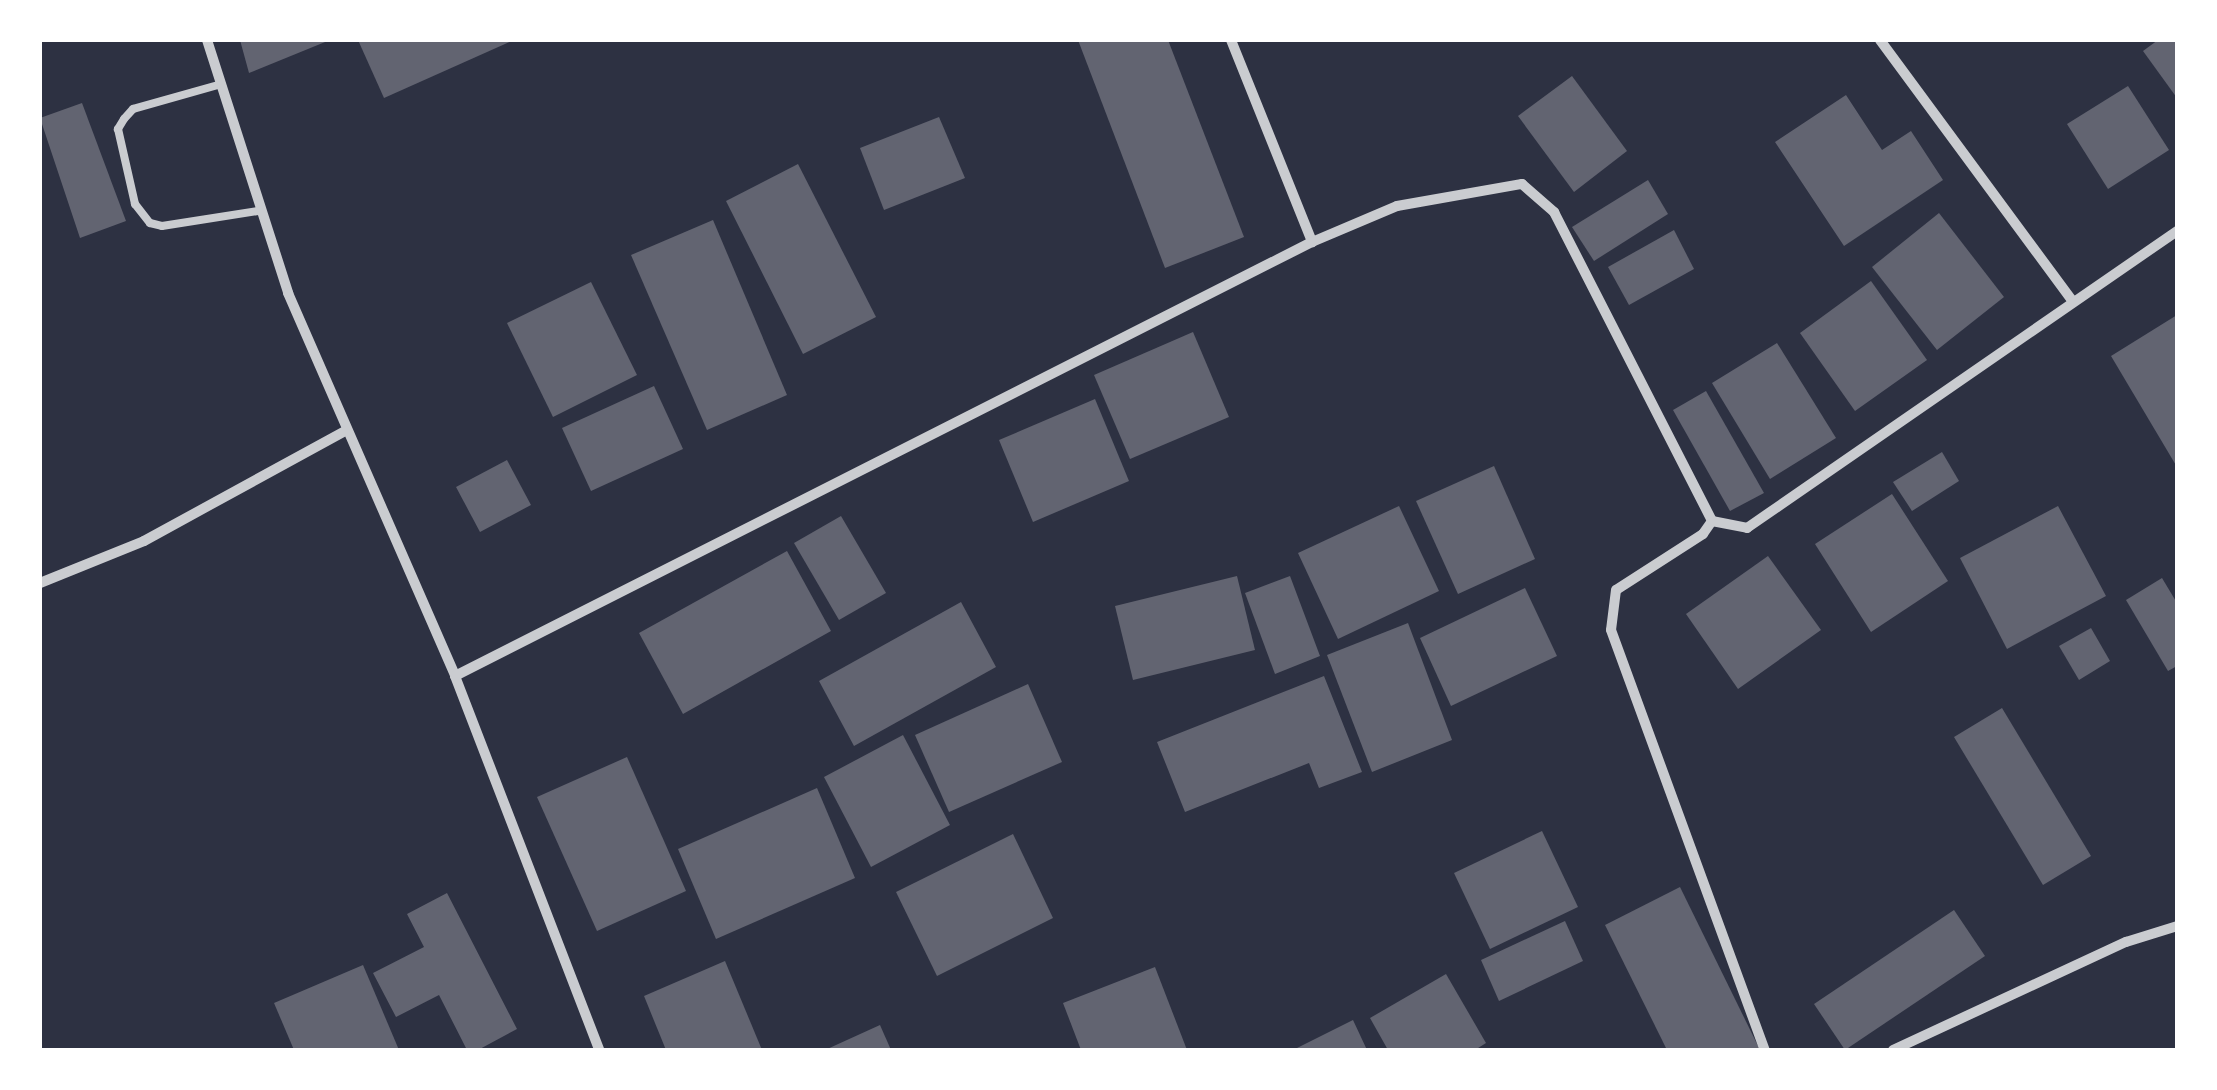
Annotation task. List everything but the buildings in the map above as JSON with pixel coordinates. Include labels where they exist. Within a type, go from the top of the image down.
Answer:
[{"type":"street","points":[[206,40],[258,211],[346,430],[456,676],[599,1050]]},
{"type":"street","points":[[1231,40],[1312,242]]},
{"type":"street","points":[[1880,40],[2073,302]]},
{"type":"street","points":[[456,676],[1312,242],[1397,206],[1522,184],[1554,212],[1712,520],[1747,528],[2177,230]]},
{"type":"street","points":[[40,584],[144,540],[346,430]]},
{"type":"street","points":[[1712,520],[1702,534],[1616,590],[1611,630],[1765,1050]]},
{"type":"street","points":[[1893,1050],[2126,942],[2177,926]]},
{"type":"lane","points":[[218,85],[133,109],[124,118],[118,129],[135,204],[150,223],[162,226],[258,211]]}]
